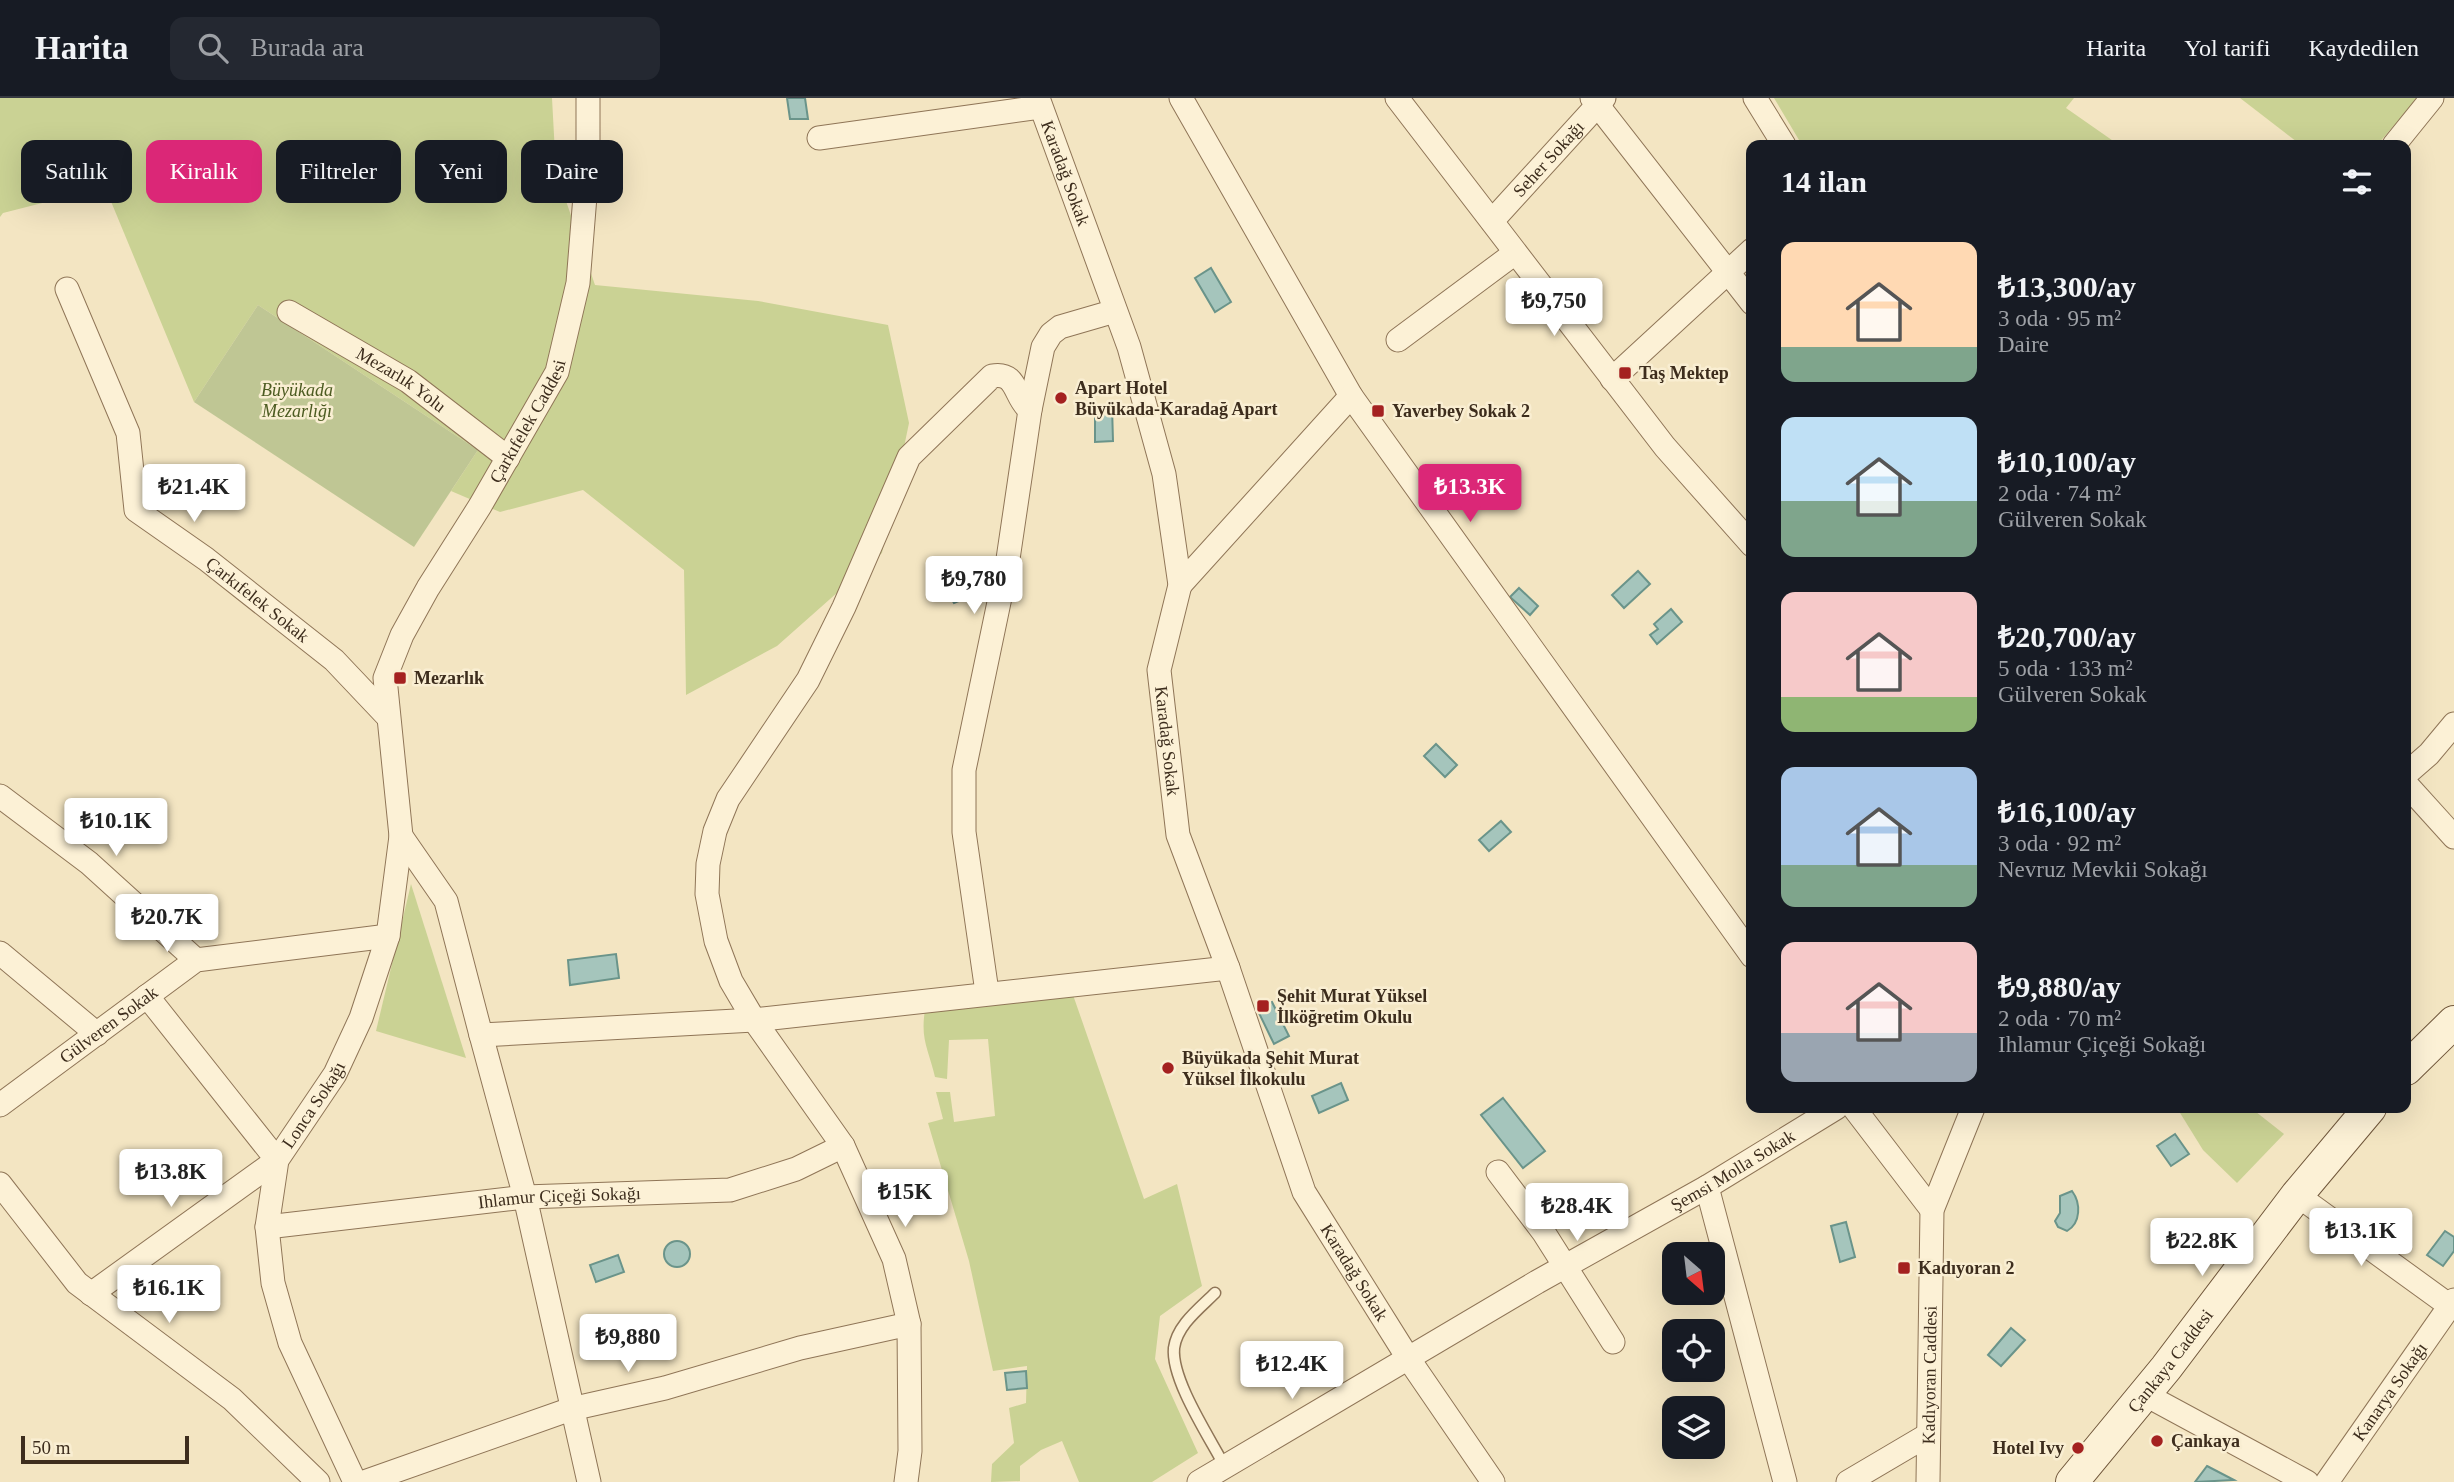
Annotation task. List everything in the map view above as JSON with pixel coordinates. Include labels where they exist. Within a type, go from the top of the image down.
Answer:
[{"type":"street","name":"Çarkıfelek Caddesi","points":[[388,717],[385,678],[402,635],[557,372],[578,283],[588,159],[588,98]]},
{"type":"street","points":[[1181,98],[1351,396],[1746,948]]},
{"type":"street","points":[[1397,98],[1665,447],[1746,538]]},
{"type":"street","points":[[1755,98],[1781,140]]},
{"type":"street","points":[[2398,140],[2432,98]]},
{"type":"street","points":[[1598,100],[1746,296]]},
{"type":"street","name":"Seher Sokağı","points":[[1492,221],[1598,100]]},
{"type":"street","points":[[819,138],[1039,102]]},
{"type":"street","name":"Karadağ Sokak","points":[[1039,102],[1129,347],[1164,474],[1180,585],[1159,670],[1178,835],[1228,968],[1304,1192],[1408,1358],[1493,1482]]},
{"type":"street","points":[[1398,340],[1515,253]]},
{"type":"street","points":[[1612,379],[1746,255]]},
{"type":"street","name":"Çarkıfelek Sokak","points":[[67,289],[128,433],[136,510],[206,559],[334,660],[388,717]]},
{"type":"street","points":[[987,992],[964,832],[964,770],[1008,559],[1030,410],[1043,347],[1051,334],[1060,327],[1115,310]]},
{"type":"street","name":"Mezarlık Yolu","points":[[289,312],[408,381],[508,458]]},
{"type":"street","points":[[906,1482],[909,1451],[909,1324],[894,1259],[843,1146],[754,1020],[731,981],[720,951],[707,894],[710,853],[728,799],[808,680],[844,607],[909,457],[992,376],[1002,375],[1011,380],[1024,405],[1030,410]]},
{"type":"street","points":[[1180,585],[1351,396]]},
{"type":"street","name":"Lonca Sokağı","points":[[355,1482],[290,1343],[273,1283],[267,1227],[277,1160],[335,1074],[361,1018],[388,936],[401,836],[388,717]]},
{"type":"street","points":[[2411,770],[2429,754],[2454,724]]},
{"type":"street","points":[[2411,790],[2454,837]]},
{"type":"street","points":[[0,796],[89,863],[196,960]]},
{"type":"street","points":[[401,836],[446,901],[525,1197],[589,1482]]},
{"type":"street","name":"Gülveren Sokak","points":[[0,1105],[196,960],[388,936]]},
{"type":"street","points":[[0,953],[97,1034]]},
{"type":"street","points":[[481,1035],[754,1020],[987,992],[1228,968]]},
{"type":"street","points":[[91,1294],[277,1160],[147,996]]},
{"type":"street","points":[[2411,1064],[2454,1022]]},
{"type":"street","name":"Şemsi Molla Sokak","points":[[1408,1358],[1707,1187],[1828,1113]]},
{"type":"street","points":[[1858,1113],[1932,1210]]},
{"type":"street","name":"Kadıyoran Caddesi","points":[[1928,1482],[1926,1436],[1932,1210],[1971,1113]]},
{"type":"street","name":"Çankaya Caddesi","points":[[2072,1482],[2144,1394],[2297,1195],[2366,1113]]},
{"type":"street","name":"Ihlamur Çiçeği Sokağı","points":[[267,1227],[525,1197],[730,1190],[796,1169],[843,1146]]},
{"type":"street","points":[[1498,1172],[1566,1266],[1613,1342]]},
{"type":"street","points":[[0,1184],[76,1283],[232,1399],[318,1482]]},
{"type":"street","points":[[1707,1187],[1784,1482]]},
{"type":"street","points":[[2297,1195],[2452,1303]]},
{"type":"street","name":"Kanarya Sokağı","points":[[2326,1482],[2452,1303]]},
{"type":"street","points":[[364,1482],[571,1409],[665,1388],[800,1348],[909,1324]]},
{"type":"street","points":[[1199,1482],[1408,1358]]},
{"type":"street","points":[[2144,1394],[2307,1482]]},
{"type":"street","points":[[1847,1482],[1926,1436]]},
{"type":"lane","points":[[1215,1293],[1185,1324],[1174,1348],[1182,1384],[1225,1466]]},
{"type":"green space","points":[[0,98],[552,98],[554,140],[521,140],[521,203],[567,203],[595,285],[758,301],[888,325],[909,423],[882,553],[777,646],[686,695],[684,570],[583,490],[500,512],[451,491],[478,450],[258,305],[194,402],[112,203],[132,203],[132,140],[21,140],[21,203],[42,203],[3,213],[0,217]]},
{"type":"green space","points":[[1774,98],[2074,98],[2066,108],[2112,140],[1799,140]]},
{"type":"green space","points":[[2240,98],[2418,98],[2381,140],[2295,140]]},
{"type":"green space","name":"Büyükada Mezarlığı","points":[[258,305],[478,450],[414,547],[194,402]]},
{"type":"green space","points":[[411,884],[466,1058],[376,1031]]},
{"type":"green space","points":[[1072,992],[1144,1199],[1177,1184],[1202,1286],[1160,1316],[1155,1359],[1198,1453],[1152,1482],[1079,1482],[1062,1441],[1041,1450],[1020,1466],[1020,1481],[991,1482],[992,1464],[1014,1443],[1009,1408],[1026,1403],[1027,1366],[993,1371],[969,1261],[928,1123],[943,1119],[936,1092],[950,1092],[954,1122],[995,1116],[988,1039],[949,1040],[947,1079],[935,1077],[924,1037],[925,1010]]},
{"type":"green space","points":[[2180,1113],[2257,1113],[2284,1134],[2237,1183],[2203,1150]]},
{"type":"water","points":[[787,98],[805,98],[808,119],[790,119]]},
{"type":"water","points":[[1211,268],[1231,302],[1215,312],[1195,278]]},
{"type":"water","points":[[1095,406],[1112,406],[1113,441],[1095,442]]},
{"type":"water","points":[[963,569],[971,580],[966,598],[954,603],[948,593],[957,572]]},
{"type":"water","points":[[1638,571],[1650,584],[1624,608],[1612,595]]},
{"type":"water","points":[[1519,588],[1538,606],[1530,615],[1510,597]]},
{"type":"water","points":[[1671,609],[1682,622],[1657,644],[1650,635],[1658,629],[1654,624]]},
{"type":"water","points":[[1436,744],[1457,765],[1445,777],[1424,756]]},
{"type":"water","points":[[1501,821],[1511,832],[1489,851],[1479,840]]},
{"type":"water","points":[[616,954],[619,978],[570,985],[568,960]]},
{"type":"water","points":[[1272,1002],[1289,1036],[1274,1044],[1257,1009]]},
{"type":"water","points":[[1341,1083],[1348,1100],[1319,1113],[1312,1096]]},
{"type":"water","points":[[1503,1098],[1545,1151],[1523,1168],[1481,1115]]},
{"type":"water","points":[[2175,1134],[2189,1154],[2171,1166],[2157,1146]]},
{"type":"water","points":[[2072,1191],[2078,1212],[2075,1223],[2067,1231],[2058,1227],[2055,1221],[2060,1213],[2060,1196]]},
{"type":"water","points":[[1846,1222],[1855,1257],[1840,1262],[1831,1226]]},
{"type":"water","points":[[2445,1231],[2454,1237],[2454,1251],[2443,1266],[2427,1255]]},
{"type":"water","points":[[677,1241],[686,1245],[690,1254],[686,1263],[677,1267],[668,1263],[664,1254],[668,1245]]},
{"type":"water","points":[[618,1255],[624,1272],[596,1282],[590,1265]]},
{"type":"water","points":[[2011,1328],[2025,1340],[2001,1366],[1988,1355]]},
{"type":"water","points":[[1026,1371],[1027,1388],[1007,1390],[1005,1373]]},
{"type":"water","points":[[2207,1466],[2234,1480],[2195,1482]]},
{"type":"place","name":"Taş Mektep","points":[[1625,373]]},
{"type":"place","name":"Apart Hotel Büyükada-Karadağ Apart","points":[[1061,398]]},
{"type":"place","name":"Yaverbey Sokak 2","points":[[1378,411]]},
{"type":"place","name":"Mezarlık","points":[[400,678]]},
{"type":"place","name":"Şehit Murat Yüksel İlköğretim Okulu","points":[[1263,1006]]},
{"type":"place","name":"Büyükada Şehit Murat Yüksel İlkokulu","points":[[1168,1068]]},
{"type":"place","name":"Kadıyoran 2","points":[[1904,1268]]},
{"type":"place","name":"Çankaya","points":[[2157,1441]]},
{"type":"place","name":"Hotel Ivy","points":[[2078,1448]]}]
